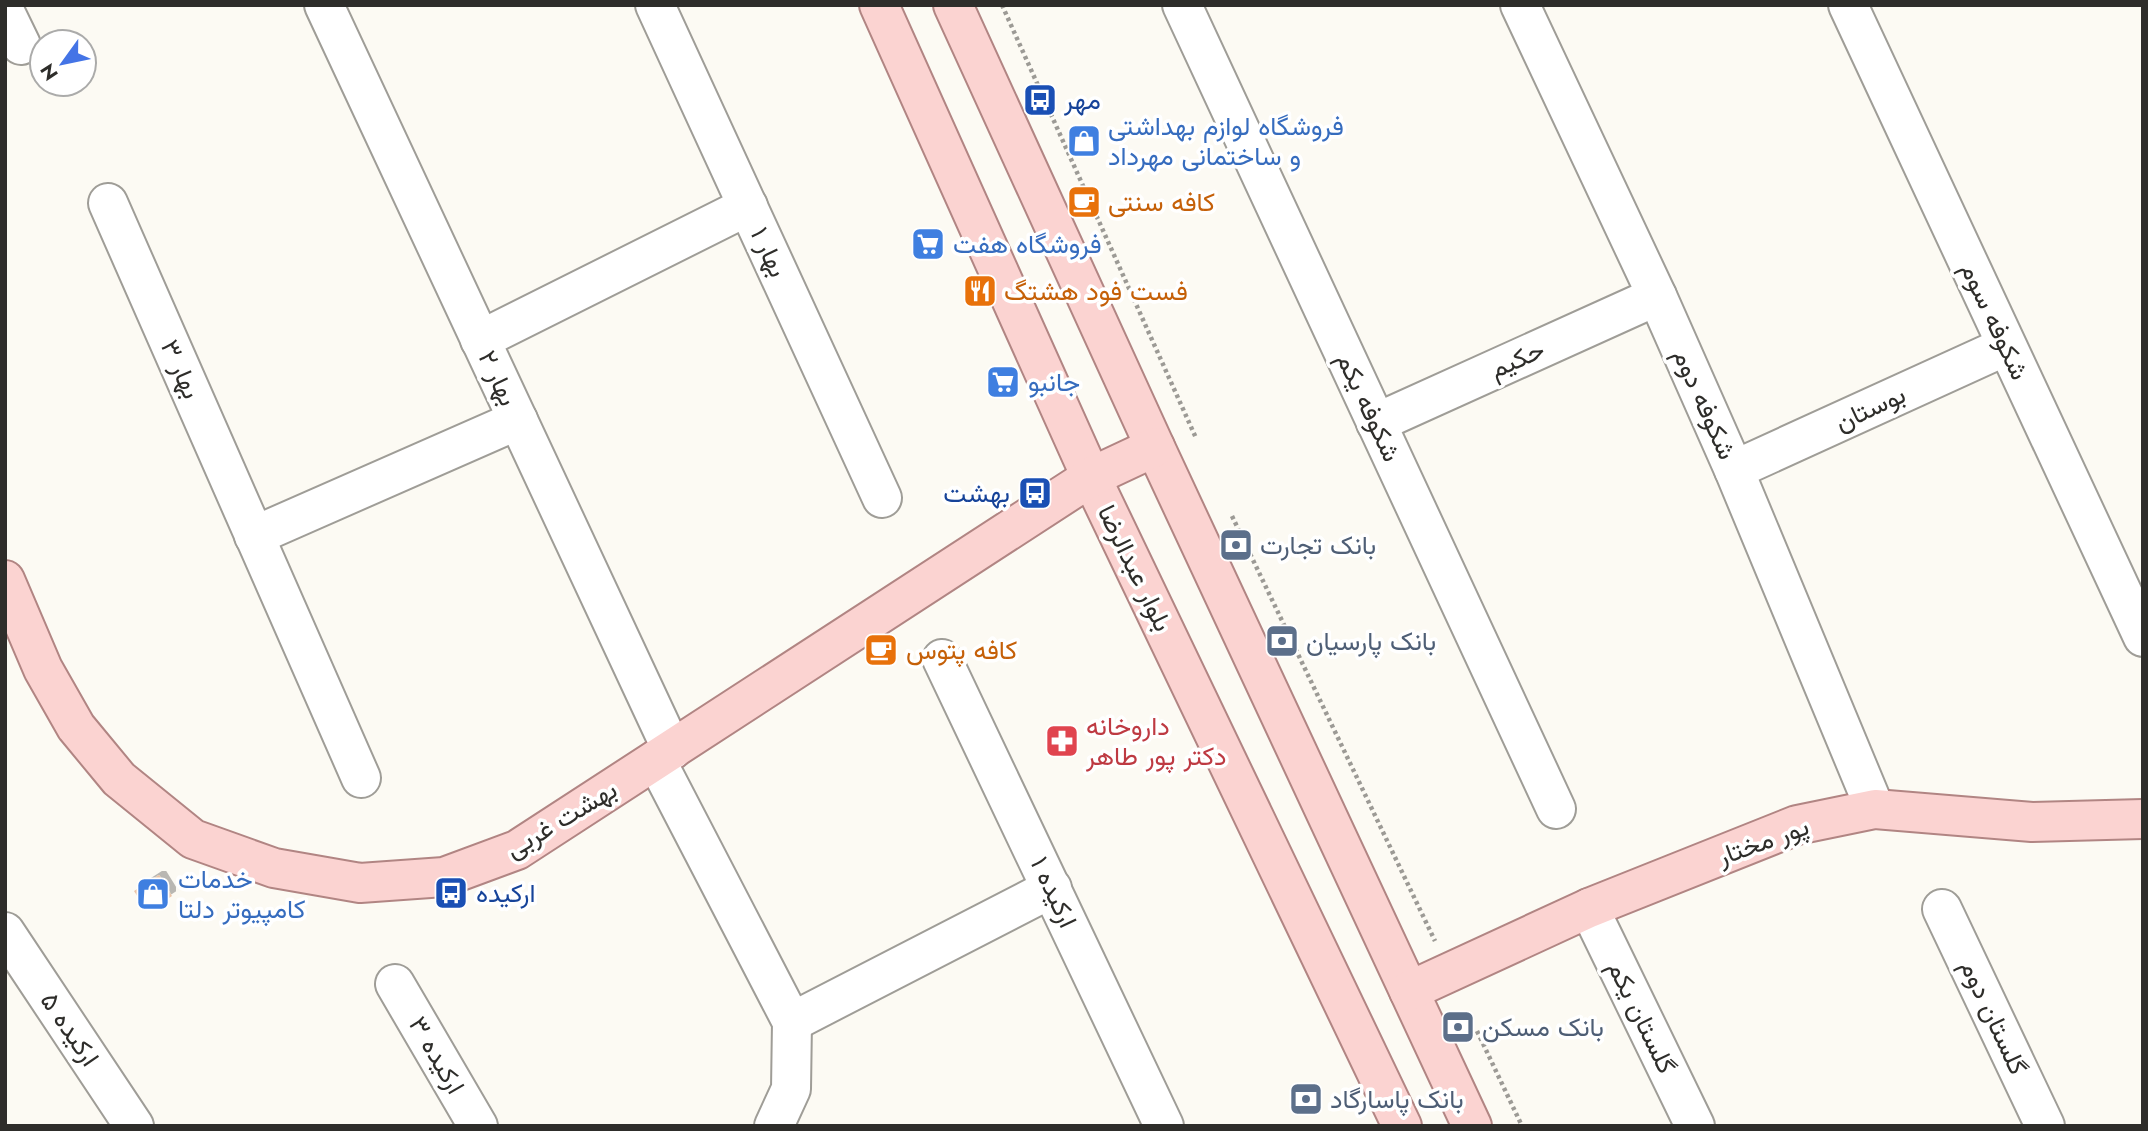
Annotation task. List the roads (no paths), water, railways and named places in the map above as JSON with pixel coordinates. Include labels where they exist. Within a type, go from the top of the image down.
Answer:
[{"type":"main road","name":"بلوار عبدالرضا","points":[[880,5],[1091,477],[1402,1126]]},
{"type":"main road","points":[[953,5],[1155,447],[1472,1126]]},
{"type":"main road","name":"بهشت غربی","points":[[5,580],[43,669],[76,727],[119,779],[193,839],[274,868],[360,883],[444,877],[517,850],[1091,477],[1155,447]]},
{"type":"main road","name":"پور مختار","points":[[1409,992],[1589,908],[1797,825],[1875,809],[2032,822],[2143,819]]},
{"type":"street","name":"بهار ۲","points":[[324,5],[518,420],[664,755],[792,1022]]},
{"type":"street","name":"بهار ۱","points":[[655,5],[882,498]]},
{"type":"street","name":"شکوفه یکم","points":[[1182,5],[1556,809]]},
{"type":"street","name":"شکوفه دوم","points":[[1520,5],[1657,296],[1734,470],[1875,809]]},
{"type":"street","name":"شکوفه سوم","points":[[1848,5],[2143,637]]},
{"type":"street","name":"بهار ۳","points":[[108,202],[361,778]]},
{"type":"street","points":[[480,340],[748,206]]},
{"type":"street","name":"حکیم","points":[[1376,423],[1657,296]]},
{"type":"street","name":"بوستان","points":[[1734,470],[2006,345]]},
{"type":"street","points":[[254,536],[518,420]]},
{"type":"street","name":"ارکیده ۱","points":[[942,659],[1164,1126]]},
{"type":"street","points":[[774,1126],[791,1089],[792,1022],[1052,888]]},
{"type":"street","name":"گلستان یکم","points":[[1589,908],[1695,1126]]},
{"type":"street","name":"گلستان دوم","points":[[1942,909],[2045,1126]]},
{"type":"street","name":"ارکیده ۵","points":[[5,932],[134,1126]]},
{"type":"street","name":"ارکیده ۳","points":[[395,984],[478,1126]]},
{"type":"place","name":"مهر","points":[[1040,100]]},
{"type":"place","name":"فروشگاه لوازم بهداشتی و ساختمانی مهرداد","points":[[1084,141]]},
{"type":"place","name":"کافه سنتی","points":[[1084,202]]},
{"type":"place","name":"فروشگاه هفت","points":[[928,244]]},
{"type":"place","name":"فست فود هشتگ","points":[[980,291]]},
{"type":"place","name":"جانبو","points":[[1003,382]]},
{"type":"place","name":"بهشت","points":[[1035,493]]},
{"type":"place","name":"بانک تجارت","points":[[1236,545]]},
{"type":"place","name":"بانک پارسیان","points":[[1282,641]]},
{"type":"place","name":"کافه پتوس","points":[[881,650]]},
{"type":"place","name":"داروخانه دکتر پور طاهر","points":[[1062,741]]},
{"type":"place","name":"ارکیده","points":[[451,893]]},
{"type":"place","name":"خدمات کامپیوتر دلتا","points":[[153,894]]},
{"type":"place","name":"بانک مسکن","points":[[1458,1027]]},
{"type":"place","name":"بانک پاسارگاد","points":[[1306,1099]]}]
